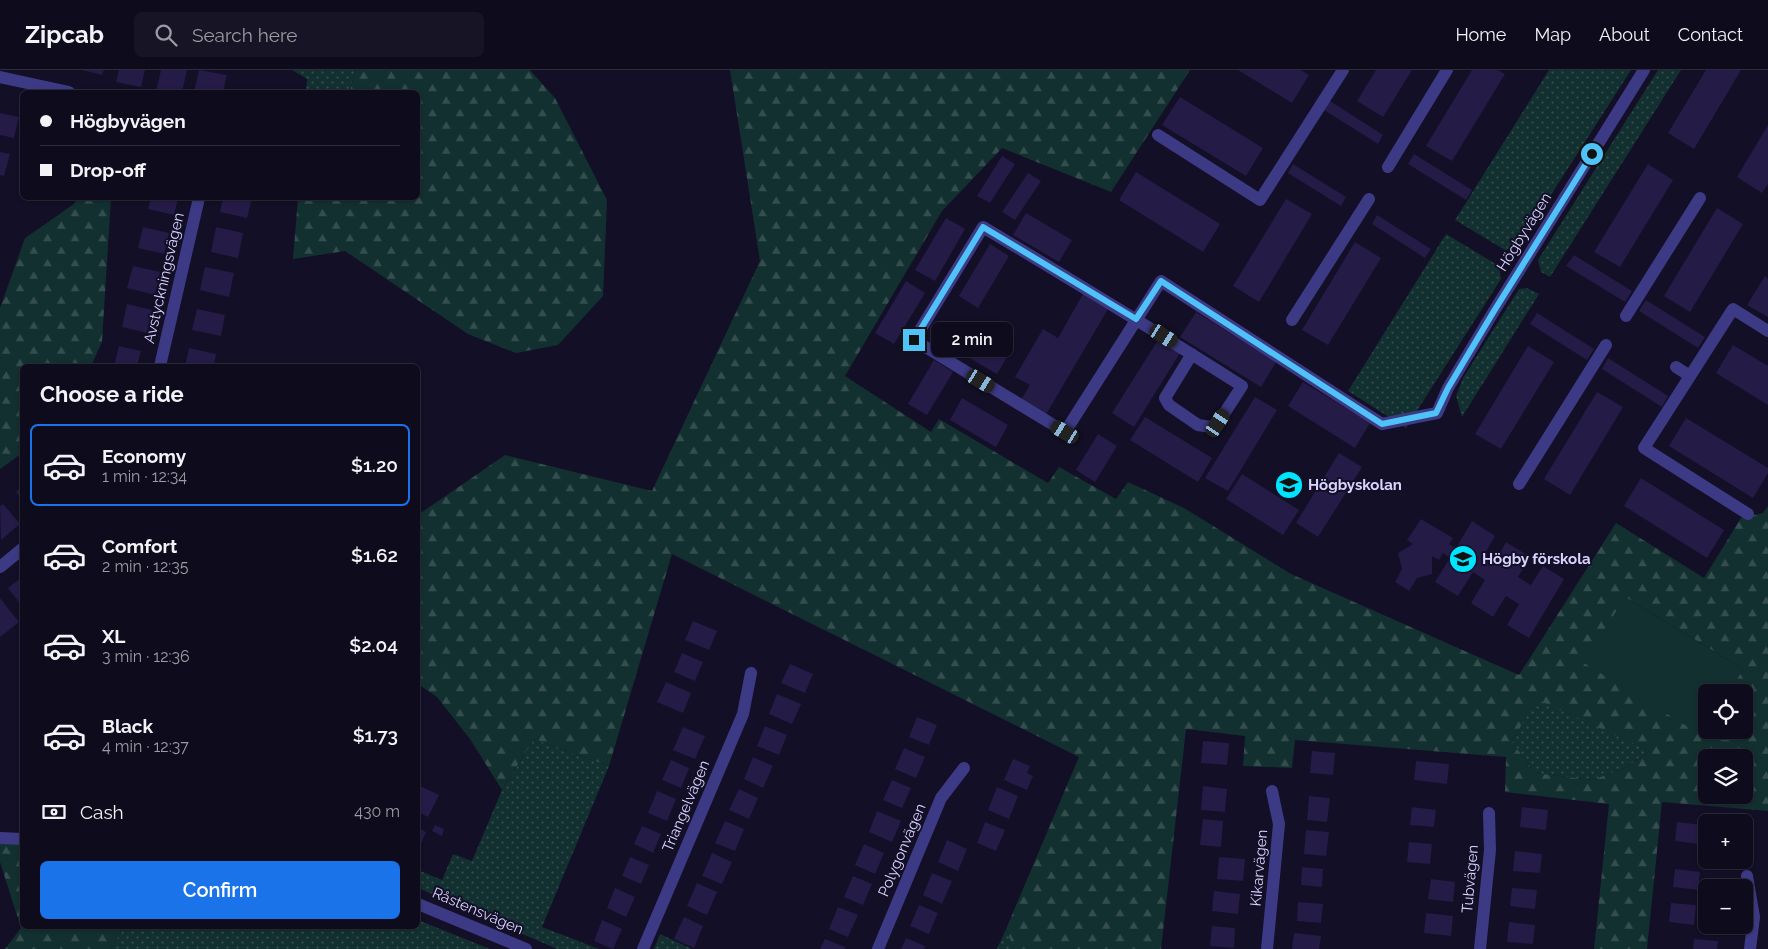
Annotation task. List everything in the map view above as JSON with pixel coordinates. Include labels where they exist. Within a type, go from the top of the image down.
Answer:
[{"type":"street","points":[[1158,135],[1260,200],[1343,70]]},
{"type":"street","points":[[1388,167],[1447,70]]},
{"type":"street","name":"Högbyvägen","points":[[1136,319],[1161,281],[1382,424],[1436,413],[1448,388],[1494,311],[1644,70]]},
{"type":"street","points":[[0,77],[60,90]]},
{"type":"street","points":[[1626,316],[1700,198]]},
{"type":"street","points":[[1292,320],[1369,199]]},
{"type":"street","name":"Avstyckningsvägen","points":[[160,364],[199,200]]},
{"type":"street","points":[[1136,319],[1065,432],[914,340],[983,227],[1136,319],[1192,354],[1242,386],[1218,423],[1210,427],[1198,425],[1169,405],[1165,398],[1192,354]]},
{"type":"street","points":[[1748,514],[1644,448],[1733,308],[1768,331]]},
{"type":"street","points":[[1519,484],[1606,345]]},
{"type":"street","points":[[1676,367],[1690,376]]},
{"type":"street","points":[[0,567],[20,551]]},
{"type":"street","name":"Triangelvägen","points":[[643,949],[744,714],[751,673]]},
{"type":"street","name":"Polygonvägen","points":[[878,949],[941,798],[964,768]]},
{"type":"street","name":"Kikarvägen","points":[[1267,949],[1279,824],[1272,791]]},
{"type":"street","name":"Tubvägen","points":[[1480,949],[1490,850],[1489,813]]},
{"type":"street","points":[[0,838],[20,840]]},
{"type":"street","points":[[1747,876],[1754,916],[1750,949]]},
{"type":"street","name":"Råstensvägen","points":[[420,905],[526,949]]},
{"type":"green space","points":[[292,70],[355,70],[350,90],[306,90],[307,79]]},
{"type":"green space","points":[[355,70],[530,70],[555,98],[607,200],[603,296],[558,345],[516,353],[468,334],[345,251],[293,259],[298,200],[420,200],[420,90],[350,90]]},
{"type":"green space","points":[[730,70],[1190,70],[1111,192],[1002,148],[942,211],[845,376],[931,432],[939,419],[1048,483],[1059,467],[1116,499],[1128,482],[1184,508],[1291,574],[1519,675],[1616,523],[1704,578],[1741,518],[1763,513],[1768,506],[1768,811],[1662,802],[1647,949],[1594,949],[1609,804],[1505,792],[1506,757],[1295,740],[1292,768],[1243,766],[1245,736],[1186,729],[1161,949],[1014,949],[1006,929],[1079,757],[672,554],[609,766],[534,739],[502,790],[470,739],[437,697],[420,685],[420,514],[505,455],[652,491],[760,261]],"holes":[[[1625,597],[1743,669],[1734,684],[1753,684],[1753,739],[1698,739],[1698,726]],[[1536,699],[1650,751],[1625,768],[1592,780],[1535,773],[1512,742]]]},
{"type":"green space","points":[[1549,70],[1631,70],[1517,248],[1505,250],[1455,220]]},
{"type":"green space","points":[[1658,70],[1681,70],[1550,277],[1541,272],[1538,260]]},
{"type":"green space","points":[[76,200],[111,200],[102,342],[92,364],[20,364],[20,454],[0,469],[0,308],[25,238],[74,204]]},
{"type":"green space","points":[[1446,234],[1499,266],[1501,279],[1406,428],[1348,391]]},
{"type":"green space","points":[[1527,288],[1539,294],[1462,417],[1456,396],[1463,378],[1519,289]]},
{"type":"green space","points":[[1625,597],[1743,669],[1734,684],[1698,684],[1698,733],[1584,663]]},
{"type":"green space","points":[[1536,698],[1650,751],[1625,768],[1592,780],[1535,773],[1512,742]]},
{"type":"green space","points":[[534,739],[609,766],[542,927],[599,949],[557,949],[420,889],[420,871],[442,880],[453,854],[472,861],[502,790]]},
{"type":"green space","points":[[0,842],[20,844],[20,925],[0,862]]},
{"type":"green space","points":[[420,921],[490,949],[110,949],[123,929],[420,929]]},
{"type":"green space","points":[[20,929],[123,929],[110,949],[5,949]]},
{"type":"green space","points":[[1006,929],[1014,949],[997,949]]},
{"type":"green space","points":[[660,934],[692,949],[654,949]]},
{"type":"building","points":[[82,70],[104,70],[102,75]]},
{"type":"building","points":[[119,70],[145,70],[141,87],[116,82]]},
{"type":"building","points":[[161,70],[187,70],[182,90],[156,90]]},
{"type":"building","points":[[199,70],[227,75],[223,90],[194,90]]},
{"type":"building","points":[[1238,70],[1301,70],[1309,75],[1292,103]]},
{"type":"building","points":[[1376,70],[1412,70],[1383,117],[1357,101]]},
{"type":"building","points":[[1472,70],[1498,70],[1505,74],[1452,161],[1426,146]]},
{"type":"building","points":[[1706,70],[1741,70],[1694,149],[1668,133]]},
{"type":"building","points":[[1180,97],[1263,148],[1246,176],[1162,125]]},
{"type":"building","points":[[1330,101],[1383,135],[1378,144],[1324,110]]},
{"type":"building","points":[[0,113],[19,117],[14,138],[0,135]]},
{"type":"building","points":[[1768,125],[1768,184],[1762,193],[1737,177]]},
{"type":"building","points":[[0,152],[10,154],[4,176],[0,175]]},
{"type":"building","points":[[1414,154],[1472,190],[1466,200],[1408,164]]},
{"type":"building","points":[[1002,156],[1015,164],[990,203],[977,196]]},
{"type":"building","points":[[1293,164],[1346,197],[1341,206],[1288,173]]},
{"type":"building","points":[[1648,164],[1673,180],[1620,267],[1594,252]]},
{"type":"building","points":[[1136,172],[1220,224],[1203,252],[1119,200]]},
{"type":"building","points":[[1028,173],[1041,181],[1015,220],[1002,212]]},
{"type":"building","points":[[1286,199],[1312,214],[1259,302],[1233,286]]},
{"type":"building","points":[[150,200],[178,200],[174,215],[148,209]]},
{"type":"building","points":[[223,200],[252,200],[247,218],[220,212]]},
{"type":"building","points":[[1717,208],[1743,224],[1690,312],[1664,296]]},
{"type":"building","points":[[1026,213],[1072,240],[1059,262],[1013,235]]},
{"type":"building","points":[[1377,215],[1431,249],[1425,258],[1372,224]]},
{"type":"building","points":[[946,218],[965,229],[935,281],[915,270]]},
{"type":"building","points":[[143,227],[169,233],[164,254],[138,248]]},
{"type":"building","points":[[216,227],[243,233],[238,258],[211,252]]},
{"type":"building","points":[[1355,242],[1381,258],[1328,345],[1302,330]]},
{"type":"building","points":[[990,244],[1009,256],[978,308],[959,296]]},
{"type":"building","points":[[1574,255],[1632,291],[1625,302],[1566,266]]},
{"type":"building","points":[[133,266],[160,272],[155,295],[127,288]]},
{"type":"building","points":[[205,267],[234,273],[229,297],[200,290]]},
{"type":"building","points":[[1765,276],[1768,279],[1768,317],[1747,305]]},
{"type":"building","points":[[906,281],[925,293],[894,344],[875,333]]},
{"type":"building","points":[[1083,294],[1108,309],[1044,418],[1019,403],[1030,385],[1015,377],[1043,329],[1058,338]]},
{"type":"building","points":[[1646,300],[1705,337],[1698,348],[1639,311]]},
{"type":"building","points":[[127,304],[152,310],[147,333],[122,327]]},
{"type":"building","points":[[197,309],[225,315],[221,336],[192,330]]},
{"type":"building","points":[[1196,312],[1276,362],[1261,387],[1180,337]]},
{"type":"building","points":[[1537,313],[1594,349],[1587,360],[1530,324]]},
{"type":"building","points":[[964,325],[1010,352],[997,374],[951,347]]},
{"type":"building","points":[[1158,340],[1180,353],[1134,427],[1112,413]]},
{"type":"building","points":[[1733,345],[1768,366],[1768,405],[1716,373]]},
{"type":"building","points":[[119,346],[141,351],[138,364],[114,364]]},
{"type":"building","points":[[1528,346],[1554,362],[1501,449],[1475,434]]},
{"type":"building","points":[[189,348],[216,354],[214,364],[185,364]]},
{"type":"building","points":[[1608,358],[1668,396],[1662,407],[1602,369]]},
{"type":"building","points":[[934,360],[953,372],[927,415],[908,404]]},
{"type":"building","points":[[1303,382],[1370,423],[1355,448],[1288,406]]},
{"type":"building","points":[[1597,392],[1623,407],[1570,495],[1544,479]]},
{"type":"building","points":[[1255,397],[1277,410],[1228,491],[1205,478]]},
{"type":"building","points":[[962,398],[1008,425],[996,447],[950,420]]},
{"type":"building","points":[[1145,417],[1212,458],[1198,482],[1130,440]]},
{"type":"building","points":[[1686,418],[1768,468],[1768,473],[1753,498],[1669,446]]},
{"type":"building","points":[[1098,434],[1117,446],[1095,482],[1076,470]]},
{"type":"building","points":[[1339,453],[1362,467],[1318,537],[1296,523]]},
{"type":"building","points":[[1242,474],[1299,510],[1283,535],[1226,499]]},
{"type":"building","points":[[1641,478],[1724,530],[1707,558],[1624,506]]},
{"type":"building","points":[[20,488],[20,497],[16,492]]},
{"type":"building","points":[[3,504],[20,524],[1,540],[0,506]]},
{"type":"building","points":[[1421,519],[1453,538],[1449,544],[1456,548],[1472,521],[1495,536],[1484,555],[1495,562],[1506,542],[1530,557],[1518,577],[1531,585],[1543,566],[1564,579],[1529,638],[1507,625],[1519,604],[1506,596],[1493,617],[1471,603],[1485,580],[1473,572],[1458,596],[1435,582],[1450,558],[1443,553],[1439,560],[1432,556],[1432,574],[1417,578],[1409,591],[1395,582],[1402,569],[1398,553],[1413,544],[1407,540]]},
{"type":"building","points":[[20,579],[20,603],[8,588]]},
{"type":"building","points":[[0,598],[19,622],[0,637]]},
{"type":"building","points":[[693,621],[717,631],[709,650],[685,640]]},
{"type":"building","points":[[682,653],[703,662],[695,681],[674,672]]},
{"type":"building","points":[[790,664],[813,674],[805,693],[781,683]]},
{"type":"building","points":[[666,682],[691,693],[683,713],[657,702]]},
{"type":"building","points":[[777,694],[801,704],[792,724],[769,714]]},
{"type":"building","points":[[917,717],[937,725],[929,745],[909,737]]},
{"type":"building","points":[[765,726],[787,735],[779,755],[757,746]]},
{"type":"building","points":[[683,727],[705,736],[695,759],[673,750]]},
{"type":"building","points":[[1203,741],[1229,743],[1227,765],[1201,763]]},
{"type":"building","points":[[904,748],[925,757],[916,778],[895,769]]},
{"type":"building","points":[[1312,751],[1335,753],[1333,775],[1310,773]]},
{"type":"building","points":[[753,757],[773,766],[763,788],[744,779]]},
{"type":"building","points":[[1013,759],[1030,766],[1027,773],[1033,776],[1027,790],[1004,780]]},
{"type":"building","points":[[671,760],[689,768],[681,788],[662,780]]},
{"type":"building","points":[[1416,761],[1449,764],[1447,784],[1414,780]]},
{"type":"building","points":[[892,780],[911,788],[902,808],[883,800]]},
{"type":"building","points":[[420,786],[439,795],[428,817],[420,813]]},
{"type":"building","points":[[1203,786],[1227,789],[1225,812],[1201,810]]},
{"type":"building","points":[[997,787],[1018,796],[1009,819],[988,810]]},
{"type":"building","points":[[739,789],[758,798],[749,819],[729,810]]},
{"type":"building","points":[[657,791],[676,799],[667,821],[648,813]]},
{"type":"building","points":[[1309,796],[1330,798],[1327,822],[1307,820]]},
{"type":"building","points":[[1412,807],[1436,810],[1434,827],[1410,825]]},
{"type":"building","points":[[1522,807],[1548,810],[1546,830],[1520,827]]},
{"type":"building","points":[[877,811],[901,821],[892,842],[869,832]]},
{"type":"building","points":[[1203,819],[1223,821],[1221,847],[1200,845]]},
{"type":"building","points":[[725,821],[744,829],[735,851],[715,843]]},
{"type":"building","points":[[985,822],[1005,830],[996,851],[977,843]]},
{"type":"building","points":[[1677,822],[1698,825],[1698,844],[1675,841]]},
{"type":"building","points":[[435,825],[444,829],[442,836],[432,831]]},
{"type":"building","points":[[642,826],[661,834],[653,853],[634,844]]},
{"type":"building","points":[[420,829],[426,832],[420,846]]},
{"type":"building","points":[[1306,830],[1329,832],[1326,856],[1304,854]]},
{"type":"building","points":[[947,840],[967,849],[958,871],[938,862]]},
{"type":"building","points":[[1409,842],[1432,844],[1430,864],[1407,862]]},
{"type":"building","points":[[864,844],[884,853],[875,874],[855,865]]},
{"type":"building","points":[[1515,851],[1542,854],[1540,873],[1513,871]]},
{"type":"building","points":[[712,853],[732,862],[722,884],[702,876]]},
{"type":"building","points":[[630,857],[649,865],[641,884],[622,876]]},
{"type":"building","points":[[1219,857],[1245,859],[1243,881],[1217,879]]},
{"type":"building","points":[[1302,867],[1323,869],[1322,887],[1301,885]]},
{"type":"building","points":[[1675,869],[1700,872],[1698,890],[1673,887]]},
{"type":"building","points":[[932,873],[952,881],[942,904],[923,895]]},
{"type":"building","points":[[853,876],[872,884],[863,905],[844,897]]},
{"type":"building","points":[[1431,879],[1455,882],[1453,902],[1428,899]]},
{"type":"building","points":[[697,883],[717,892],[707,915],[687,906]]},
{"type":"building","points":[[615,888],[635,897],[626,917],[607,908]]},
{"type":"building","points":[[1512,888],[1537,890],[1535,909],[1510,906]]},
{"type":"building","points":[[1214,891],[1240,894],[1238,914],[1212,911]]},
{"type":"building","points":[[1298,902],[1323,904],[1321,923],[1297,921]]},
{"type":"building","points":[[1671,903],[1696,905],[1694,925],[1669,922]]},
{"type":"building","points":[[919,905],[938,913],[929,934],[910,926]]},
{"type":"building","points":[[838,907],[858,915],[848,937],[829,929]]},
{"type":"building","points":[[1426,913],[1453,916],[1451,936],[1424,933]]},
{"type":"building","points":[[684,917],[703,926],[694,948],[674,939]]},
{"type":"building","points":[[602,920],[622,929],[613,949],[594,941]]},
{"type":"building","points":[[1509,922],[1535,925],[1533,944],[1507,942]]},
{"type":"building","points":[[1212,926],[1235,928],[1234,948],[1210,946]]},
{"type":"building","points":[[1294,933],[1321,936],[1319,949],[1292,949]]},
{"type":"building","points":[[906,938],[925,946],[924,949],[901,949]]},
{"type":"building","points":[[825,939],[845,947],[845,949],[820,949]]},
{"type":"building","points":[[1694,939],[1718,941],[1717,949],[1693,949]]},
{"type":"place","name":"Högbyskolan","points":[[1289,485]]},
{"type":"place","name":"Högby förskola","points":[[1463,559]]},
{"type":"route","points":[[914,340],[983,227],[1136,319],[1161,281],[1382,424],[1436,413],[1448,388],[1494,311],[1592,154]]}]
